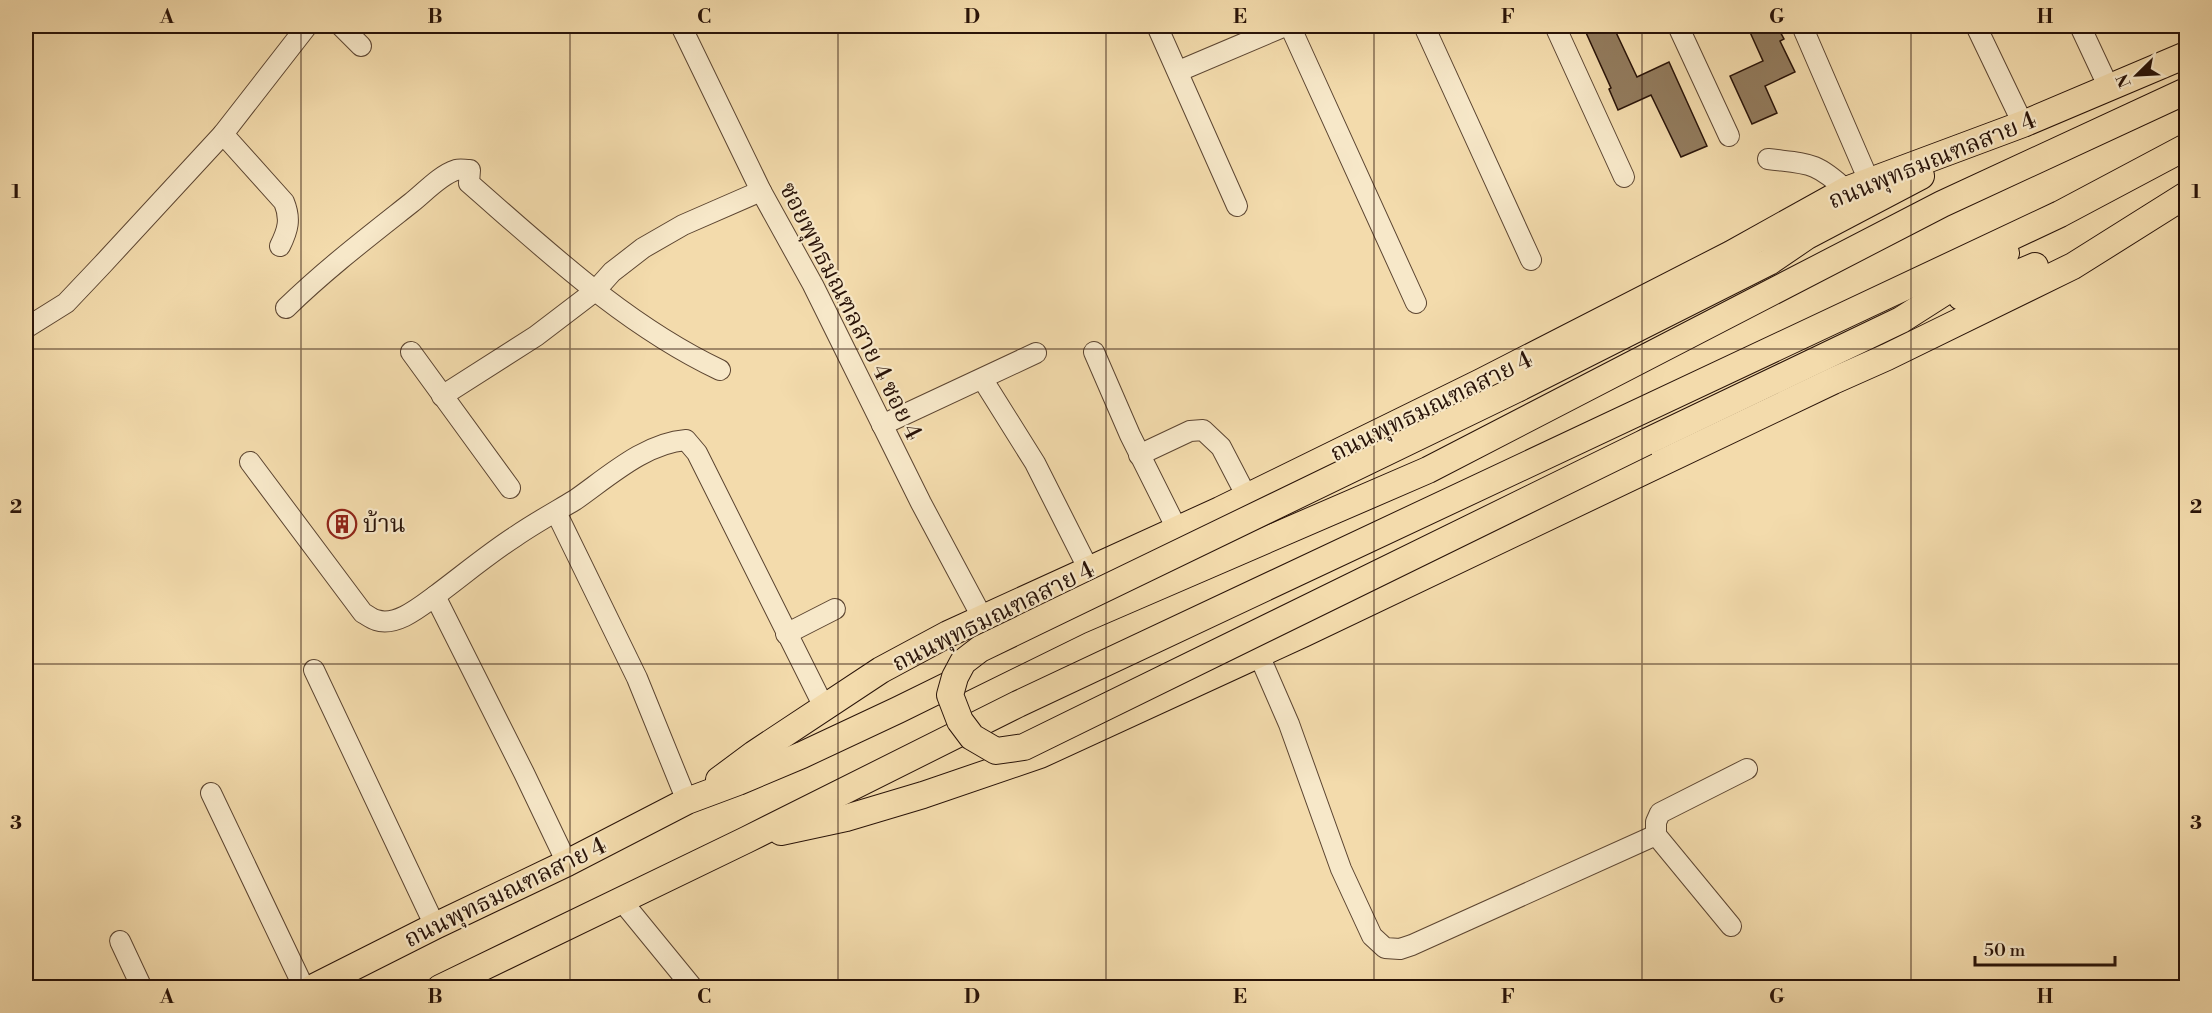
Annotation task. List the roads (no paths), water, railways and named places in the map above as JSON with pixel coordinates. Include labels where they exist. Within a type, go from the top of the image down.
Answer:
[{"type":"main road","name":"ถนนพุทธมณฑลสาย 4","points":[[692,799],[754,754],[881,670],[982,617],[1177,529],[1481,382],[1731,254],[1857,185],[2023,124],[2187,55]]},
{"type":"main road","name":"ถนนพุทธมณฑลสาย 4","points":[[312,987],[567,863],[692,799],[813,750],[1079,621],[1428,470],[1941,204],[2187,91]]},
{"type":"main road","points":[[1989,136],[1944,164],[1807,236],[1769,262],[1519,388],[980,649],[963,662],[955,677],[950,695],[960,721],[972,737],[996,751],[1024,747],[1900,320],[1996,284],[2154,214]]},
{"type":"main road","points":[[440,987],[746,840],[1018,704],[2060,214],[2187,147]]},
{"type":"main road","points":[[746,840],[846,818],[1041,755],[1887,357],[2063,271],[2187,195]]},
{"type":"main road","points":[[1769,262],[1941,204]]},
{"type":"main road","points":[[1900,320],[1988,266],[2060,214]]},
{"type":"street","points":[[26,328],[66,303],[223,134],[307,26]]},
{"type":"street","points":[[341,26],[361,46]]},
{"type":"street","name":"ซอยพุทธมณฑลสาย 4 ซอย 4","points":[[681,26],[761,191],[813,285],[882,425],[982,617]]},
{"type":"street","points":[[1157,26],[1179,71],[1237,206]]},
{"type":"street","points":[[1179,71],[1285,26]]},
{"type":"street","points":[[1290,26],[1416,303]]},
{"type":"street","points":[[1424,26],[1532,260]]},
{"type":"street","points":[[1556,26],[1624,177]]},
{"type":"street","points":[[1678,26],[1729,136]]},
{"type":"street","points":[[1802,26],[1857,185]]},
{"type":"street","points":[[1976,26],[2023,124]]},
{"type":"street","points":[[2080,26],[2109,88]]},
{"type":"street","points":[[223,134],[284,202],[289,214],[280,246]]},
{"type":"street","points":[[1768,159],[1811,165],[1857,185]]},
{"type":"street","points":[[286,308],[319,276],[375,231],[440,180],[454,170],[461,169],[470,171],[469,183],[595,291],[686,354],[720,370]]},
{"type":"street","points":[[442,396],[536,336],[595,291],[612,272],[643,248],[683,225],[761,191]]},
{"type":"street","points":[[411,352],[510,488]]},
{"type":"street","points":[[1094,352],[1140,455],[1177,529]]},
{"type":"street","points":[[882,425],[942,396],[983,380],[1036,353]]},
{"type":"street","points":[[983,380],[1035,463],[1089,570]]},
{"type":"street","points":[[1140,455],[1190,431],[1203,430],[1221,447],[1247,496]]},
{"type":"street","points":[[250,462],[363,613],[377,621],[387,621],[402,617],[435,596],[517,535],[556,512],[634,459],[660,445],[686,440],[697,453],[824,707]]},
{"type":"street","points":[[556,512],[637,678],[692,799]]},
{"type":"street","points":[[435,596],[567,863]]},
{"type":"street","points":[[786,634],[835,609]]},
{"type":"street","points":[[1259,654],[1289,724],[1341,869],[1372,936],[1385,948],[1400,949],[1412,945],[1656,835]]},
{"type":"street","points":[[314,670],[435,926]]},
{"type":"street","points":[[1731,926],[1656,835],[1656,822],[1660,813],[1747,769]]},
{"type":"street","points":[[211,793],[304,987]]},
{"type":"street","points":[[621,900],[693,987]]},
{"type":"street","points":[[120,941],[142,987]]},
{"type":"place","name":"บ้าน","points":[[342,524]]}]
